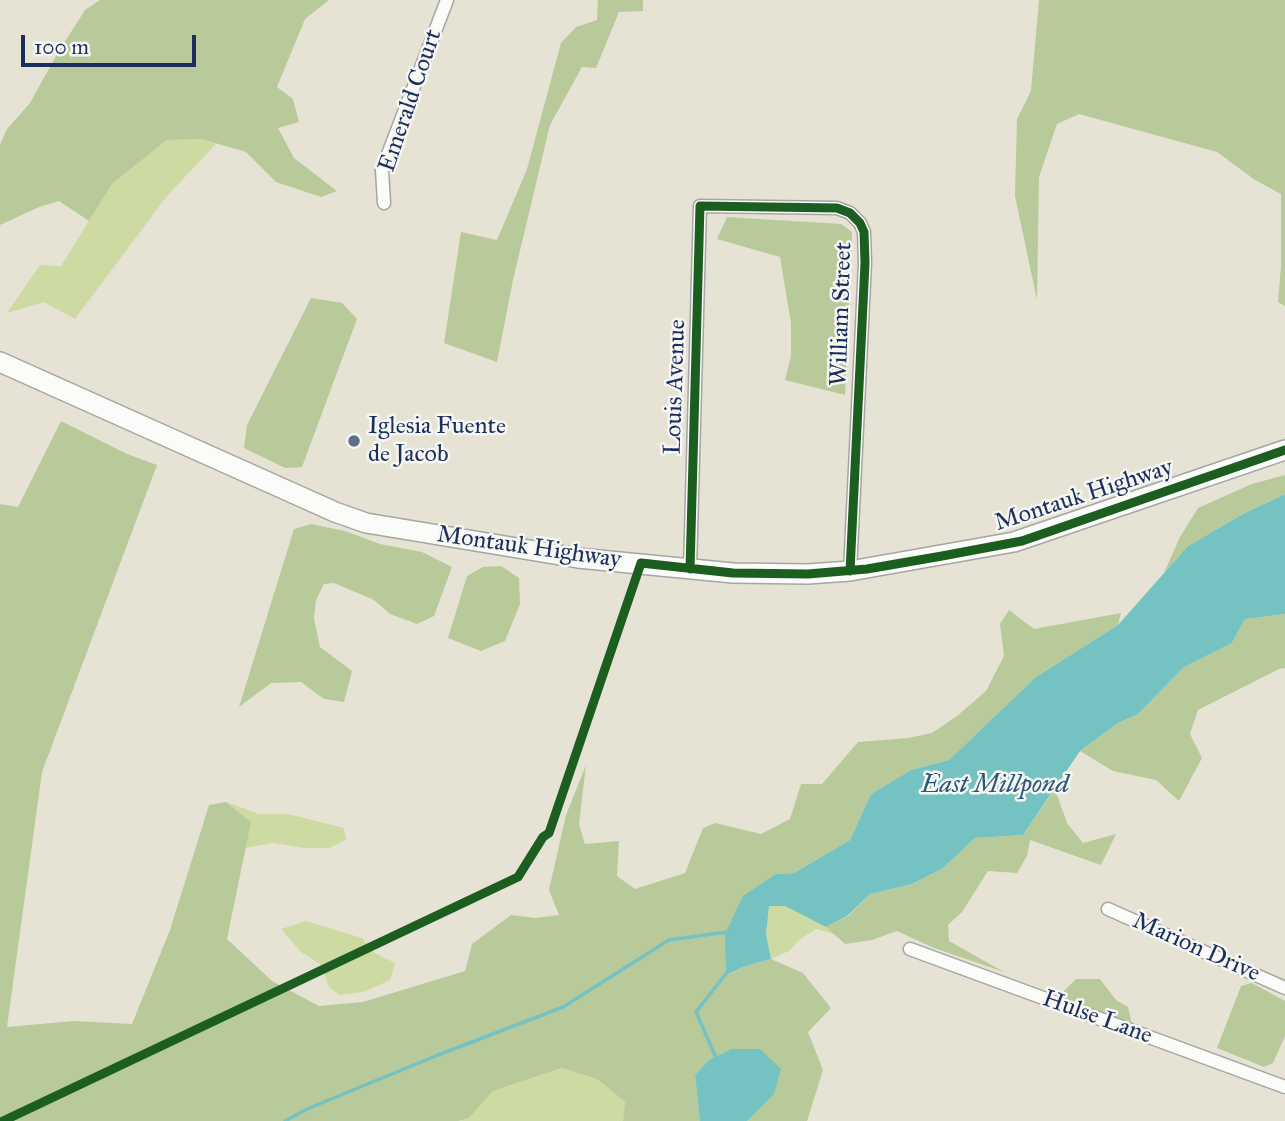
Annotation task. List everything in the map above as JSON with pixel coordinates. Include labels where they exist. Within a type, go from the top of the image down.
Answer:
[{"type":"main road","name":"Montauk Highway","points":[[0,362],[335,512],[366,523],[578,558],[733,573],[808,574],[850,571],[1022,541],[1285,450]]},
{"type":"street","name":"Emerald Court","points":[[384,203],[382,170],[447,0]]},
{"type":"street","name":"Louis Avenue","points":[[690,569],[700,206]]},
{"type":"street","name":"William Street","points":[[700,206],[837,208],[850,213],[860,223],[864,232],[865,263],[850,571]]},
{"type":"street","name":"Marion Drive","points":[[1108,909],[1285,988]]},
{"type":"street","name":"Hulse Lane","points":[[910,949],[1285,1087]]},
{"type":"green space","points":[[100,0],[329,0],[305,19],[277,87],[293,99],[299,122],[278,128],[294,158],[337,191],[321,197],[276,182],[246,152],[201,139],[167,140],[112,184],[89,221],[59,201],[0,225],[0,145],[7,129],[30,103],[85,10]]},
{"type":"green space","points":[[598,0],[643,0],[643,11],[619,12],[596,68],[582,67],[550,125],[513,280],[497,362],[444,343],[461,232],[497,240],[527,169],[561,43],[576,27],[597,20]]},
{"type":"green space","points":[[1039,0],[1285,0],[1285,306],[1278,302],[1281,194],[1255,180],[1217,152],[1079,114],[1057,124],[1039,177],[1037,300],[1015,196],[1017,119],[1031,91]]},
{"type":"green space","points":[[201,139],[216,144],[167,196],[75,319],[44,302],[7,313],[40,265],[61,266],[112,184],[167,140]]},
{"type":"green space","points":[[727,217],[841,224],[852,232],[845,395],[785,380],[791,356],[791,323],[780,257],[717,239]]},
{"type":"green space","points":[[311,298],[342,303],[357,319],[302,467],[285,468],[244,448],[247,425]]},
{"type":"green space","points":[[61,421],[127,454],[157,465],[42,772],[7,1027],[74,1021],[132,1024],[170,930],[209,805],[226,802],[251,822],[227,939],[272,981],[319,1006],[363,1002],[465,971],[472,944],[511,915],[536,918],[559,915],[549,890],[566,815],[586,765],[579,824],[585,844],[619,841],[617,876],[635,889],[685,873],[703,828],[715,823],[761,834],[790,819],[801,784],[822,784],[858,742],[932,733],[957,716],[986,691],[1004,656],[1000,624],[1009,610],[1034,629],[1121,613],[1118,625],[1036,677],[949,760],[911,770],[871,794],[850,840],[794,873],[776,874],[727,975],[771,959],[803,973],[831,1008],[808,1032],[823,1070],[807,1121],[747,1121],[751,1116],[760,1049],[731,1049],[709,1060],[695,1075],[700,1121],[623,1121],[625,1102],[597,1079],[562,1068],[493,1091],[469,1118],[458,1121],[0,1121],[0,504],[18,507]]},
{"type":"green space","points":[[1285,475],[1285,494],[1243,514],[1188,546],[1164,573],[1180,537],[1198,508],[1252,484]]},
{"type":"green space","points":[[311,524],[345,531],[380,544],[422,552],[452,567],[434,616],[417,624],[390,614],[374,600],[334,583],[324,584],[316,600],[314,619],[320,647],[352,671],[344,702],[324,699],[301,682],[271,683],[239,707],[294,529]]},
{"type":"green space","points":[[501,566],[519,578],[520,604],[505,641],[481,651],[448,638],[467,576],[483,567]]},
{"type":"green space","points":[[1285,614],[1285,668],[1198,710],[1190,734],[1202,758],[1179,801],[1156,780],[1113,771],[1080,751],[1118,723],[1138,714],[1184,667],[1232,643],[1245,619]]},
{"type":"green space","points":[[1055,789],[1067,823],[1083,843],[1116,834],[1101,865],[1030,840],[1027,856],[1017,873],[988,871],[962,912],[948,925],[949,941],[1004,972],[934,948],[897,931],[872,940],[845,944],[826,927],[848,916],[870,894],[912,884],[942,869],[975,838],[1023,835]]},
{"type":"green space","points":[[226,802],[259,814],[288,814],[344,828],[346,840],[329,848],[304,848],[272,843],[245,848],[251,822]]},
{"type":"green space","points":[[768,906],[785,906],[826,927],[834,934],[816,929],[800,939],[789,951],[771,959],[766,934]]},
{"type":"green space","points":[[306,921],[362,938],[373,952],[395,963],[390,980],[364,992],[339,995],[329,987],[320,964],[301,952],[281,929]]},
{"type":"green space","points":[[1076,979],[1100,979],[1116,1000],[1128,1007],[1132,1024],[1059,996]]},
{"type":"green space","points":[[1252,983],[1285,1001],[1285,1036],[1273,1063],[1264,1067],[1217,1048],[1241,986]]},
{"type":"green space","points":[[562,1068],[597,1079],[625,1102],[623,1121],[458,1121],[469,1118],[493,1091]]},
{"type":"water","name":"East Millpond","points":[[1285,494],[1285,614],[1245,619],[1232,643],[1184,667],[1138,714],[1118,723],[1080,751],[1023,835],[975,838],[942,869],[912,884],[870,894],[847,916],[826,927],[785,906],[769,906],[766,934],[771,959],[726,975],[725,934],[743,896],[776,874],[794,873],[850,840],[871,794],[911,770],[949,760],[1036,677],[1118,625],[1188,546],[1243,514]]},
{"type":"water","points":[[731,1049],[760,1049],[781,1069],[774,1094],[747,1121],[700,1121],[695,1075],[709,1060]]},
{"type":"waterway","points":[[285,1121],[307,1109],[438,1055],[563,1007],[669,940],[727,932]]},
{"type":"waterway","points":[[717,1060],[696,1012],[728,971]]},
{"type":"cycle path","points":[[690,569],[700,206],[837,208],[850,213],[860,223],[864,232],[865,263],[850,571]]},
{"type":"cycle path","points":[[3,1121],[518,877],[543,837],[549,833],[641,563],[733,573],[808,574],[867,569],[942,556],[1022,541],[1285,450]]},
{"type":"place","name":"Iglesia Fuente de Jacob","points":[[354,441]]}]
